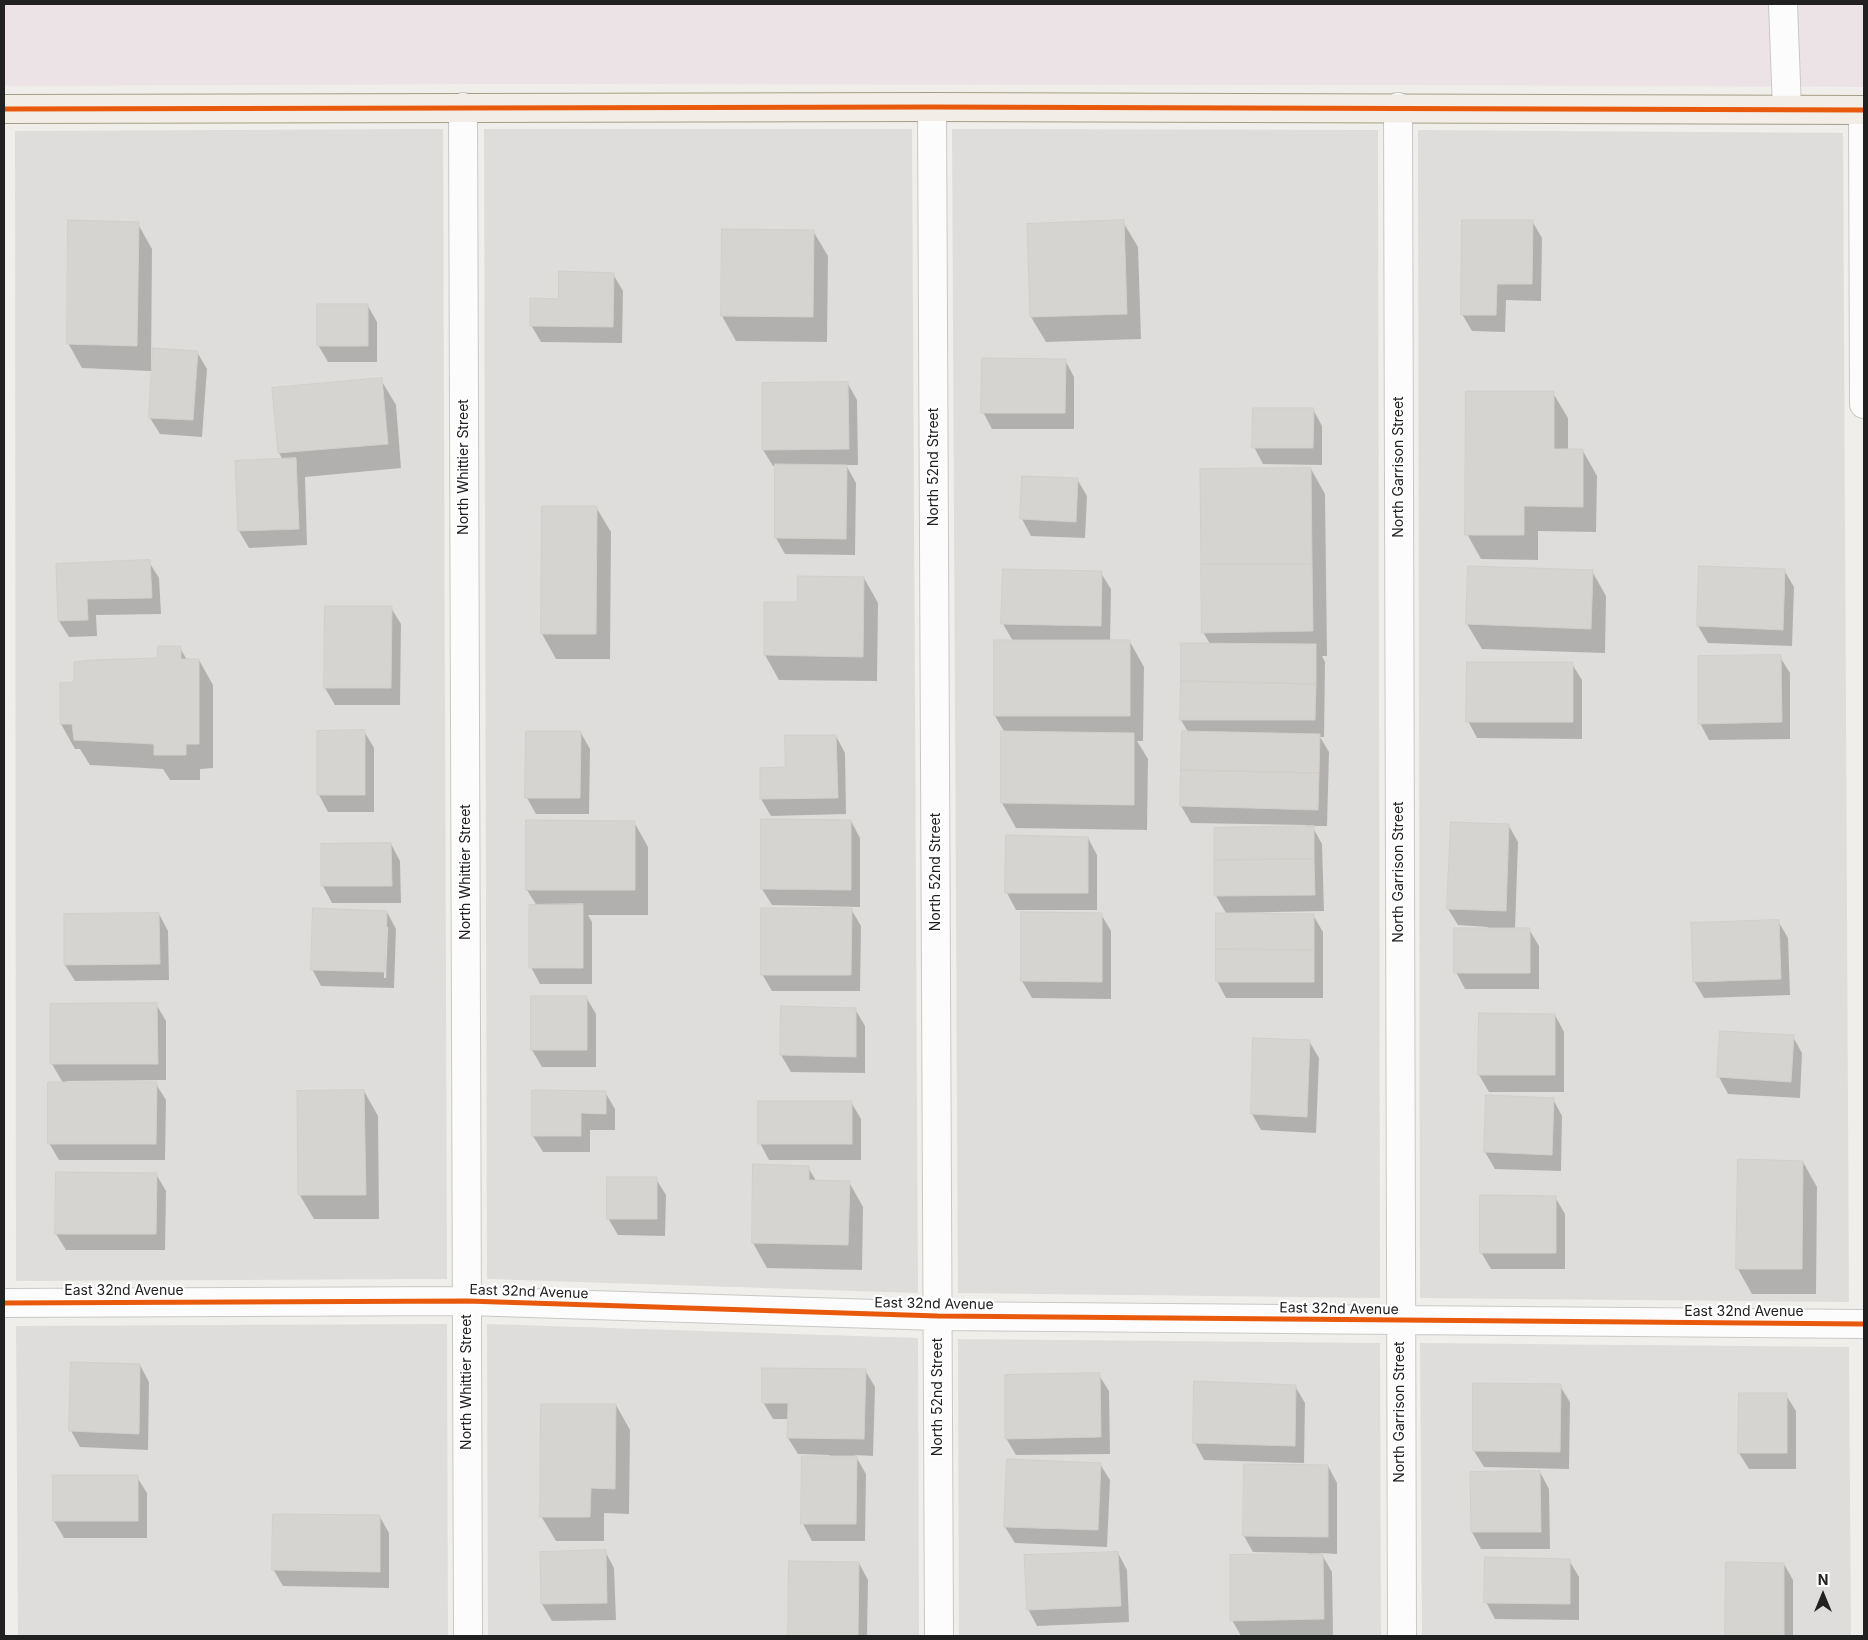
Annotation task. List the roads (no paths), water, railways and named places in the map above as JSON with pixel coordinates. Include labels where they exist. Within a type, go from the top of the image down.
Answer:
[{"type":"main road","points":[[4,109],[932,107],[1864,110]]},
{"type":"street","points":[[1784,4],[1787,109]]},
{"type":"street","name":"North Whittier Street","points":[[464,107],[468,1636]]},
{"type":"street","name":"North 52nd Street","points":[[932,107],[939,1636]]},
{"type":"street","name":"North Garrison Street","points":[[1398,108],[1402,1636]]},
{"type":"street","points":[[1864,110],[1864,404]]},
{"type":"street","name":"East 32nd Avenue","points":[[4,1303],[467,1301],[938,1316],[1864,1324]]}]
